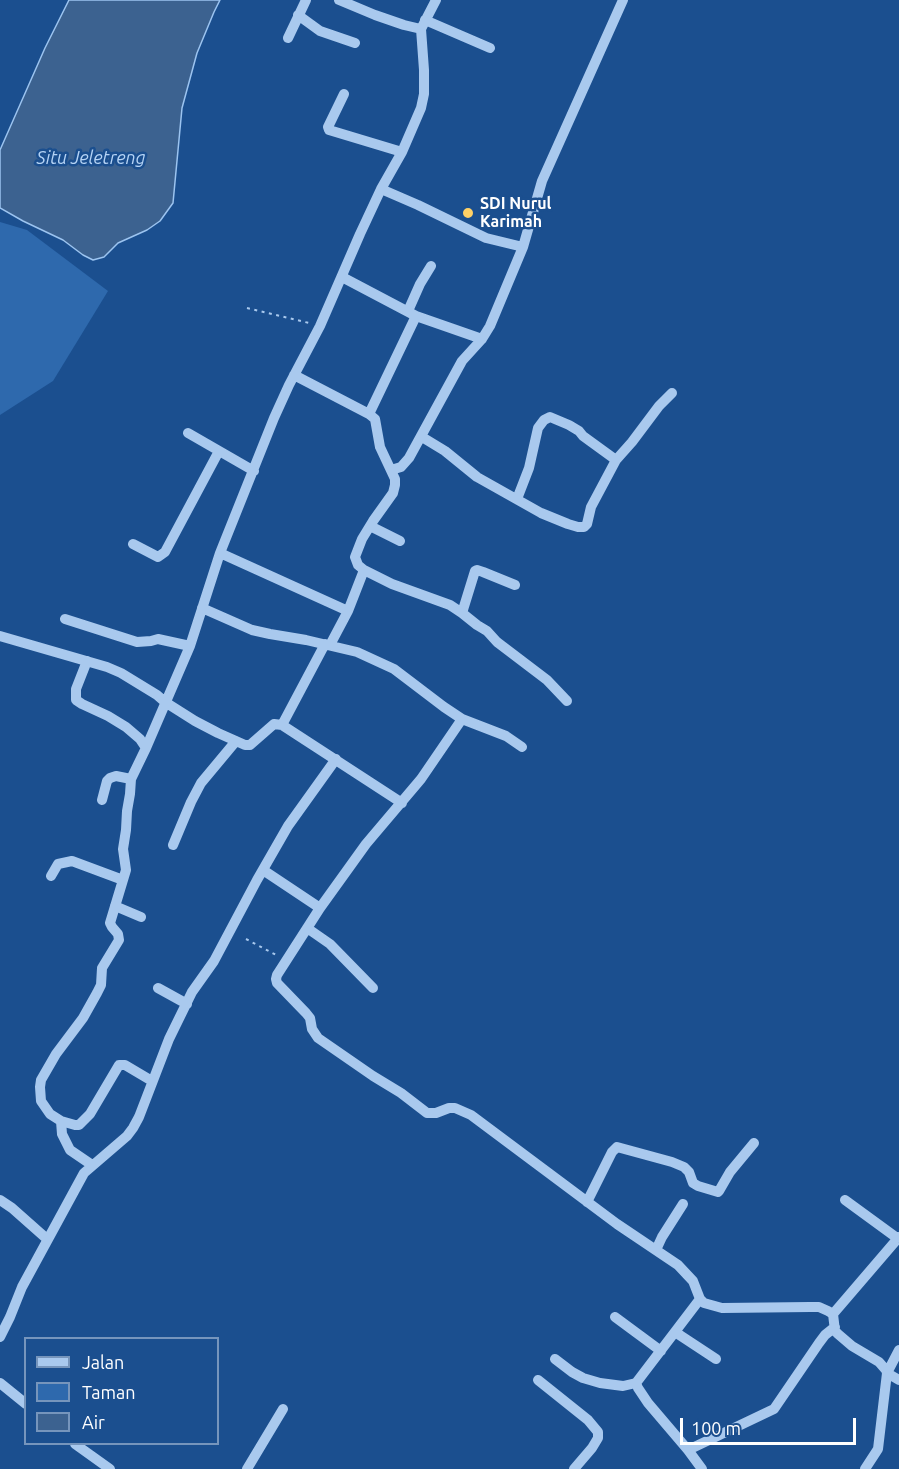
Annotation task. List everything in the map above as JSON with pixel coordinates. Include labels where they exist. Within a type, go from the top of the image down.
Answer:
[{"type":"street","points":[[288,38],[306,0]]},
{"type":"street","points":[[339,0],[384,18],[423,25],[490,48]]},
{"type":"street","points":[[152,1081],[121,1064],[94,1108],[79,1125],[61,1121],[50,1114],[42,1101],[40,1087],[41,1080],[56,1054],[83,1018],[101,985],[102,968],[119,940],[118,934],[110,923],[126,870],[123,849],[131,779],[190,646],[220,553],[271,426],[421,108],[424,94],[423,25],[436,0]]},
{"type":"street","points":[[392,470],[401,467],[410,458],[462,361],[482,339],[495,316],[523,247],[542,181],[623,0]]},
{"type":"street","points":[[298,15],[320,31],[355,43]]},
{"type":"street","points":[[344,94],[328,130],[402,152]]},
{"type":"street","points":[[381,189],[486,238],[523,247]]},
{"type":"street","points":[[369,414],[412,314],[420,285],[431,266]]},
{"type":"street","points":[[342,277],[412,314],[482,339]]},
{"type":"street","points":[[294,375],[375,419],[380,447],[392,470],[395,488],[370,526],[355,557],[358,565],[392,584],[450,605],[487,631],[497,642],[547,680],[567,701]]},
{"type":"street","points":[[422,437],[445,451],[477,477],[541,513],[568,524],[584,527],[587,524],[591,507],[616,460],[672,393]]},
{"type":"street","points":[[518,499],[529,468],[538,428],[544,420],[550,417],[579,430],[616,460]]},
{"type":"street","points":[[188,433],[254,471]]},
{"type":"street","points":[[133,544],[158,557],[165,552],[219,451]]},
{"type":"street","points":[[370,526],[400,541]]},
{"type":"street","points":[[220,553],[348,611]]},
{"type":"street","points":[[282,725],[348,611],[364,570]]},
{"type":"street","points":[[462,613],[477,570],[515,585]]},
{"type":"street","points":[[202,609],[252,630],[357,652],[394,669],[462,719],[506,736],[522,747]]},
{"type":"street","points":[[65,619],[137,642],[158,639],[190,646]]},
{"type":"street","points":[[0,636],[122,673],[195,721],[245,745],[250,745],[274,724],[282,725],[402,803]]},
{"type":"street","points":[[87,661],[76,689],[76,700],[126,727],[140,739],[146,748]]},
{"type":"street","points":[[462,719],[421,779],[366,844],[320,908],[278,975],[277,983],[310,1018],[312,1029],[318,1038],[428,1113],[436,1113],[449,1107],[471,1115],[617,1224],[678,1265],[696,1286],[700,1299],[709,1306],[825,1309],[832,1314],[837,1332],[844,1340],[879,1362],[887,1373],[899,1380]]},
{"type":"street","points":[[173,845],[201,783],[236,741]]},
{"type":"street","points":[[0,1337],[22,1287],[84,1173],[127,1136],[133,1128],[169,1039],[192,992],[214,962],[288,825],[336,759]]},
{"type":"street","points":[[102,800],[110,778],[116,776],[131,779]]},
{"type":"street","points":[[51,876],[58,864],[72,861],[123,880]]},
{"type":"street","points":[[263,870],[320,908]]},
{"type":"street","points":[[116,906],[141,917]]},
{"type":"street","points":[[307,928],[330,944],[373,988]]},
{"type":"street","points":[[158,988],[187,1004]]},
{"type":"street","points":[[61,1121],[62,1134],[70,1150],[92,1165]]},
{"type":"street","points":[[587,1202],[612,1152],[617,1147],[672,1161],[689,1172],[693,1183],[718,1192],[730,1172],[754,1143]]},
{"type":"street","points":[[0,1200],[47,1239]]},
{"type":"street","points":[[832,1314],[898,1238],[845,1200]]},
{"type":"street","points":[[656,1250],[683,1204]]},
{"type":"street","points":[[555,1359],[583,1378],[623,1386],[636,1383],[700,1299]]},
{"type":"street","points":[[615,1317],[661,1351]]},
{"type":"street","points":[[688,1450],[774,1409],[819,1343],[835,1327]]},
{"type":"street","points":[[675,1332],[716,1359]]},
{"type":"street","points":[[865,1469],[878,1449],[887,1373],[899,1350]]},
{"type":"street","points":[[537,1380],[588,1420],[598,1432],[598,1438],[592,1448],[574,1469]]},
{"type":"street","points":[[0,1383],[24,1402]]},
{"type":"street","points":[[636,1383],[648,1403],[702,1469]]},
{"type":"street","points":[[247,1469],[283,1408]]},
{"type":"street","points":[[78,1445],[110,1469]]},
{"type":"path","points":[[247,308],[320,326]]},
{"type":"path","points":[[246,939],[287,961]]},
{"type":"green space","points":[[0,222],[27,230],[108,291],[53,381],[0,415]]},
{"type":"water","name":"Situ Jeletreng","points":[[69,0],[220,0],[197,53],[182,108],[173,203],[160,221],[147,230],[118,243],[104,257],[93,260],[63,240],[0,208],[0,150]]},
{"type":"place","name":"SDI Nurul Karimah","points":[[468,213]]}]
